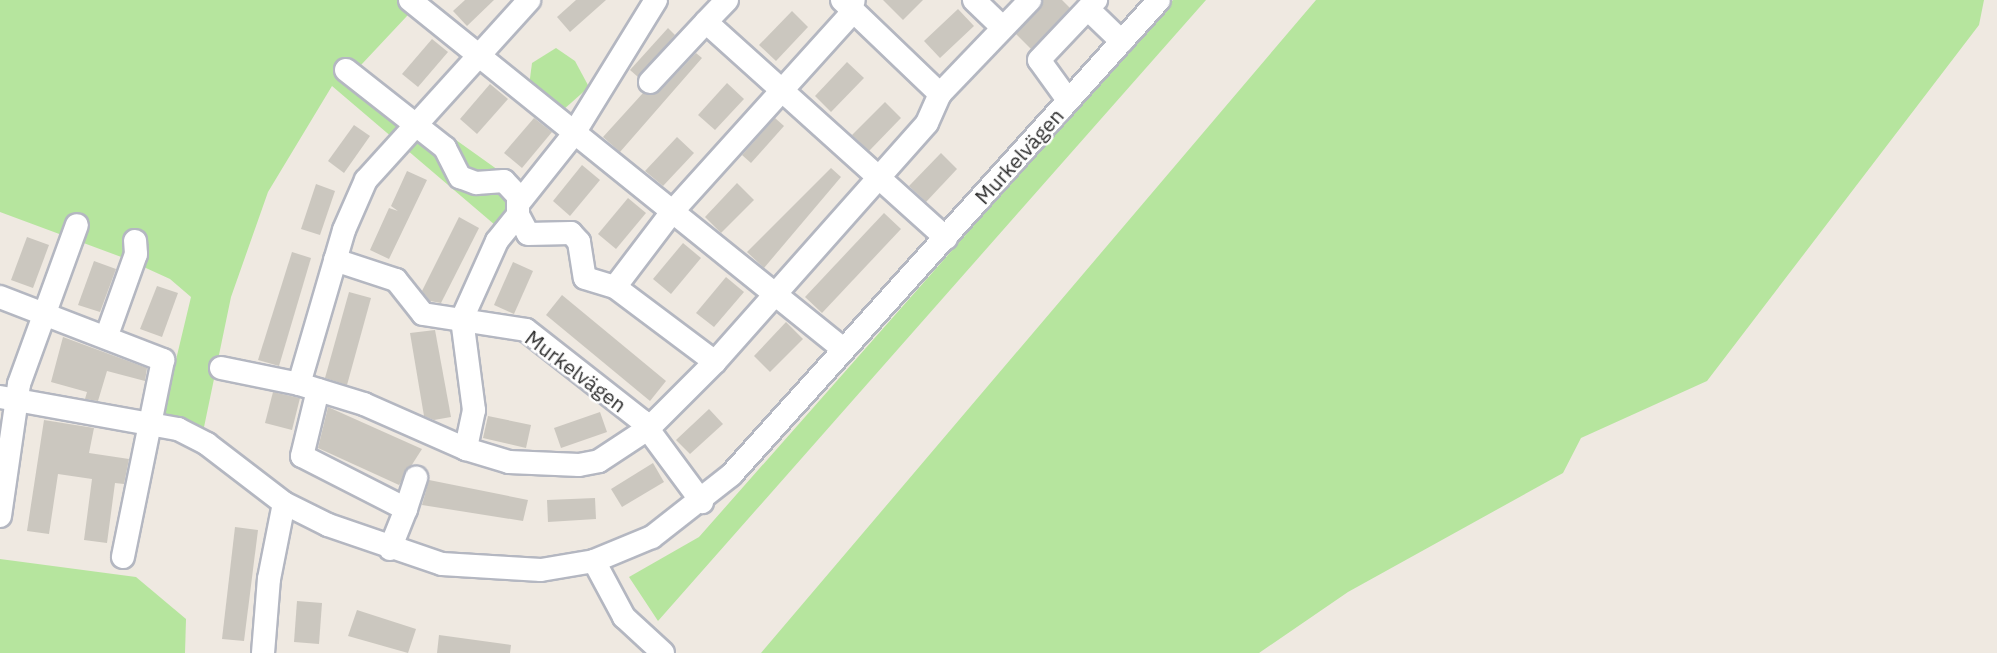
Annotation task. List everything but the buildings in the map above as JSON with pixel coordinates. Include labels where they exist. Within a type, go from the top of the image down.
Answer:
[{"type":"street","points":[[410,0],[573,135],[843,349]]},
{"type":"street","points":[[406,509],[304,461],[302,451],[308,387],[335,260],[366,180],[475,55],[529,0]]},
{"type":"street","points":[[466,449],[474,410],[462,319],[497,241],[573,135],[656,0]]},
{"type":"street","points":[[974,0],[1003,28]]},
{"type":"street","name":"Murkelvägen","points":[[220,368],[308,387],[466,449],[508,462],[579,465],[599,461],[649,428],[715,362],[773,293],[927,123],[940,94],[1030,0]]},
{"type":"street","name":"Murkelvägen","points":[[8,399],[148,421],[207,444],[284,503],[390,549],[494,571],[594,561],[652,537],[702,502],[946,238],[1159,0]]},
{"type":"street","points":[[615,287],[672,212],[848,17],[848,2]]},
{"type":"street","points":[[848,2],[940,94]]},
{"type":"street","name":"Murkelvägen","points":[[1068,100],[1039,60],[1092,4],[1122,42]]},
{"type":"street","points":[[650,82],[717,7],[782,91],[946,238]]},
{"type":"street","points":[[346,70],[446,148],[460,177],[476,183],[504,181],[518,196],[518,209],[528,234],[571,233],[579,242],[585,278],[615,287],[715,362]]},
{"type":"street","points":[[0,516],[8,399],[44,312],[76,225]]},
{"type":"street","points":[[107,335],[136,254],[135,241]]},
{"type":"street","name":"Murkelvägen","points":[[335,260],[396,280],[423,314],[526,330],[649,428],[702,502]]},
{"type":"street","points":[[0,297],[107,335],[163,360],[148,421],[123,557]]},
{"type":"street","points":[[390,549],[416,478]]},
{"type":"street","points":[[263,653],[268,579],[284,503]]},
{"type":"street","points":[[594,561],[624,617],[663,653]]},
{"type":"green space","points":[[0,0],[422,0],[361,65],[362,73],[522,187],[495,225],[332,86],[268,192],[231,297],[203,432],[163,414],[191,297],[170,279],[124,258],[0,212]]},
{"type":"green space","points":[[1173,0],[1206,0],[658,621],[629,577],[699,537]]},
{"type":"green space","points":[[1316,0],[1984,0],[1979,25],[1707,381],[1581,438],[1563,473],[1348,592],[1259,653],[761,653]]},
{"type":"green space","points":[[556,48],[575,61],[589,87],[563,110],[529,86],[532,63]]},
{"type":"green space","points":[[0,559],[136,577],[186,619],[185,653],[0,653]]}]
